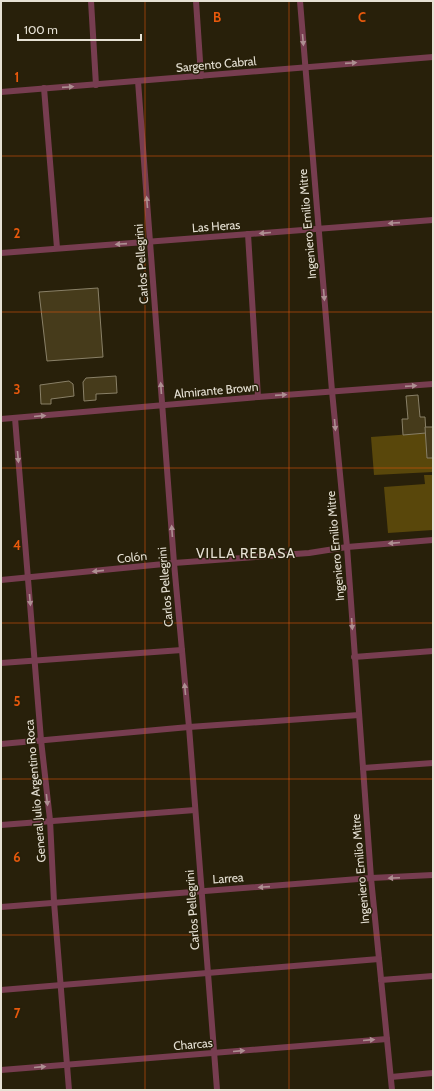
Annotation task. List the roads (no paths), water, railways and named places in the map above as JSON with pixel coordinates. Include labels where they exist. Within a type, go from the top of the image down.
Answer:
[{"type":"street","points":[[91,1],[96,85]]},
{"type":"street","points":[[196,1],[201,76]]},
{"type":"street","name":"Ingeniero Emilio Mitre","points":[[300,1],[332,391],[347,547],[371,878],[392,1090]]},
{"type":"street","name":"Sargento Cabral","points":[[1,92],[138,82],[305,66],[433,57]]},
{"type":"street","name":"Carlos Pellegrini","points":[[138,82],[174,563],[189,728],[218,1090]]},
{"type":"street","points":[[44,88],[57,248]]},
{"type":"street","name":"Las Heras","points":[[1,253],[433,220]]},
{"type":"street","points":[[248,234],[258,397]]},
{"type":"street","name":"Almirante Brown","points":[[1,419],[433,384]]},
{"type":"street","name":"General Julio Argentino Roca","points":[[15,418],[36,660],[41,740],[50,820],[54,902],[62,985],[69,1090]]},
{"type":"street","name":"Colón","points":[[1,580],[174,563],[309,553],[347,547],[433,540]]},
{"type":"street","points":[[1,663],[182,650]]},
{"type":"street","points":[[354,657],[433,651]]},
{"type":"street","points":[[1,744],[359,715]]},
{"type":"street","points":[[363,768],[433,763]]},
{"type":"street","points":[[1,825],[50,820],[195,810]]},
{"type":"street","name":"Larrea","points":[[1,907],[371,878],[433,875]]},
{"type":"street","points":[[1,990],[379,959]]},
{"type":"street","points":[[381,980],[433,976]]},
{"type":"street","name":"Charcas","points":[[1,1070],[387,1039]]},
{"type":"street","points":[[391,1077],[433,1073]]},
{"type":"district","name":"VILLA REBASA","points":[[246,553]]}]
